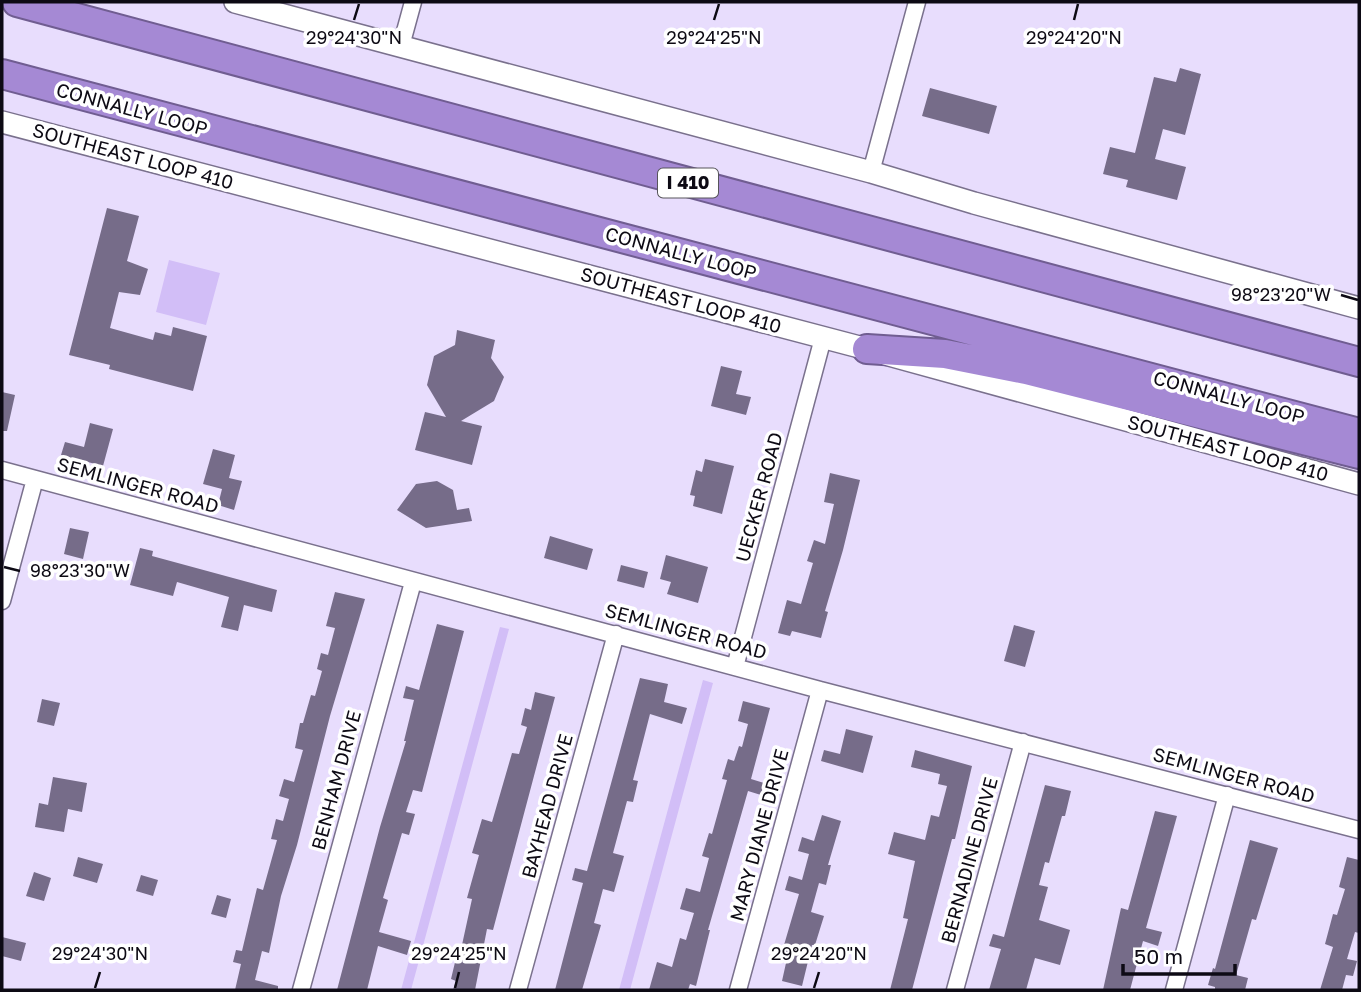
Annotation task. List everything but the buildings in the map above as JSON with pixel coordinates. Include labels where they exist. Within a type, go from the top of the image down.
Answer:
[{"type":"highway","name":"I 410","points":[[17,2],[1359,362]]},
{"type":"highway","name":"CONNALLY LOOP","points":[[2,74],[1359,433]]},
{"type":"highway","points":[[867,349],[945,355],[1026,370],[1359,454]]},
{"type":"main road","points":[[235,2],[871,172],[974,203],[1359,308]]},
{"type":"main road","name":"SOUTHEAST LOOP 410","points":[[2,122],[867,349],[1359,484]]},
{"type":"street","points":[[401,46],[413,2]]},
{"type":"street","points":[[871,172],[917,2]]},
{"type":"street","name":"UECKER ROAD","points":[[735,667],[823,338]]},
{"type":"street","name":"SEMLINGER ROAD","points":[[2,470],[412,582],[1359,830]]},
{"type":"street","points":[[2,601],[34,479]]},
{"type":"street","name":"BENHAM DRIVE","points":[[301,990],[412,582]]},
{"type":"street","name":"BAYHEAD DRIVE","points":[[517,990],[616,634]]},
{"type":"street","name":"MARY DIANE DRIVE","points":[[738,990],[820,690]]},
{"type":"street","name":"BERNADINE DRIVE","points":[[955,990],[1023,742]]},
{"type":"street","points":[[1174,990],[1227,795]]},
{"type":"shaded area","points":[[169,260],[220,273],[206,325],[156,312]]},
{"type":"shaded area","points":[[500,627],[509,629],[411,990],[401,990]]},
{"type":"shaded area","points":[[703,680],[713,683],[630,990],[619,990]]}]
